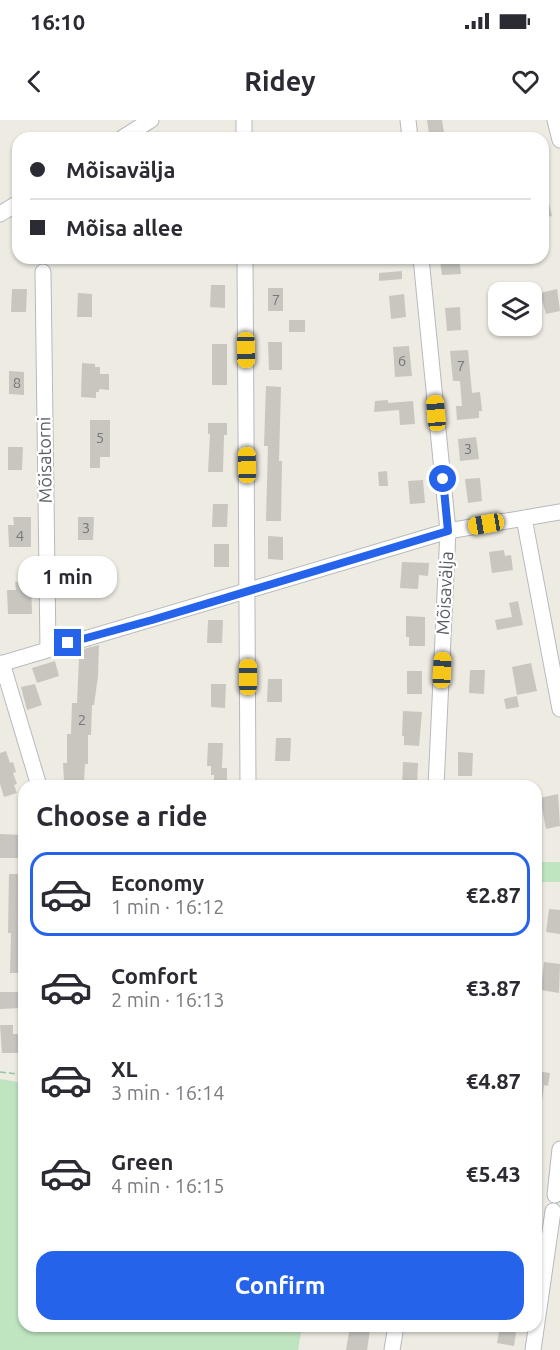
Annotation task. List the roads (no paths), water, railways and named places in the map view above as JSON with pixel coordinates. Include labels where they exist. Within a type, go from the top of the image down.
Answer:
[{"type":"street","points":[[132,132],[151,120]]},
{"type":"street","points":[[555,120],[560,140]]},
{"type":"street","points":[[244,122],[244,132]]},
{"type":"street","points":[[245,264],[248,780]]},
{"type":"street","name":"Mõisavälja","points":[[422,264],[448,531],[436,780]]},
{"type":"street","name":"Mõisatorni","points":[[43,272],[48,649]]},
{"type":"street","points":[[37,780],[1,663],[448,531],[560,512]]},
{"type":"street","points":[[524,518],[560,709]]},
{"type":"street","points":[[555,1195],[560,1149]]},
{"type":"street","points":[[542,1287],[553,1211]]},
{"type":"street","points":[[392,1350],[395,1332]]},
{"type":"street","points":[[533,1350],[536,1332]]}]
